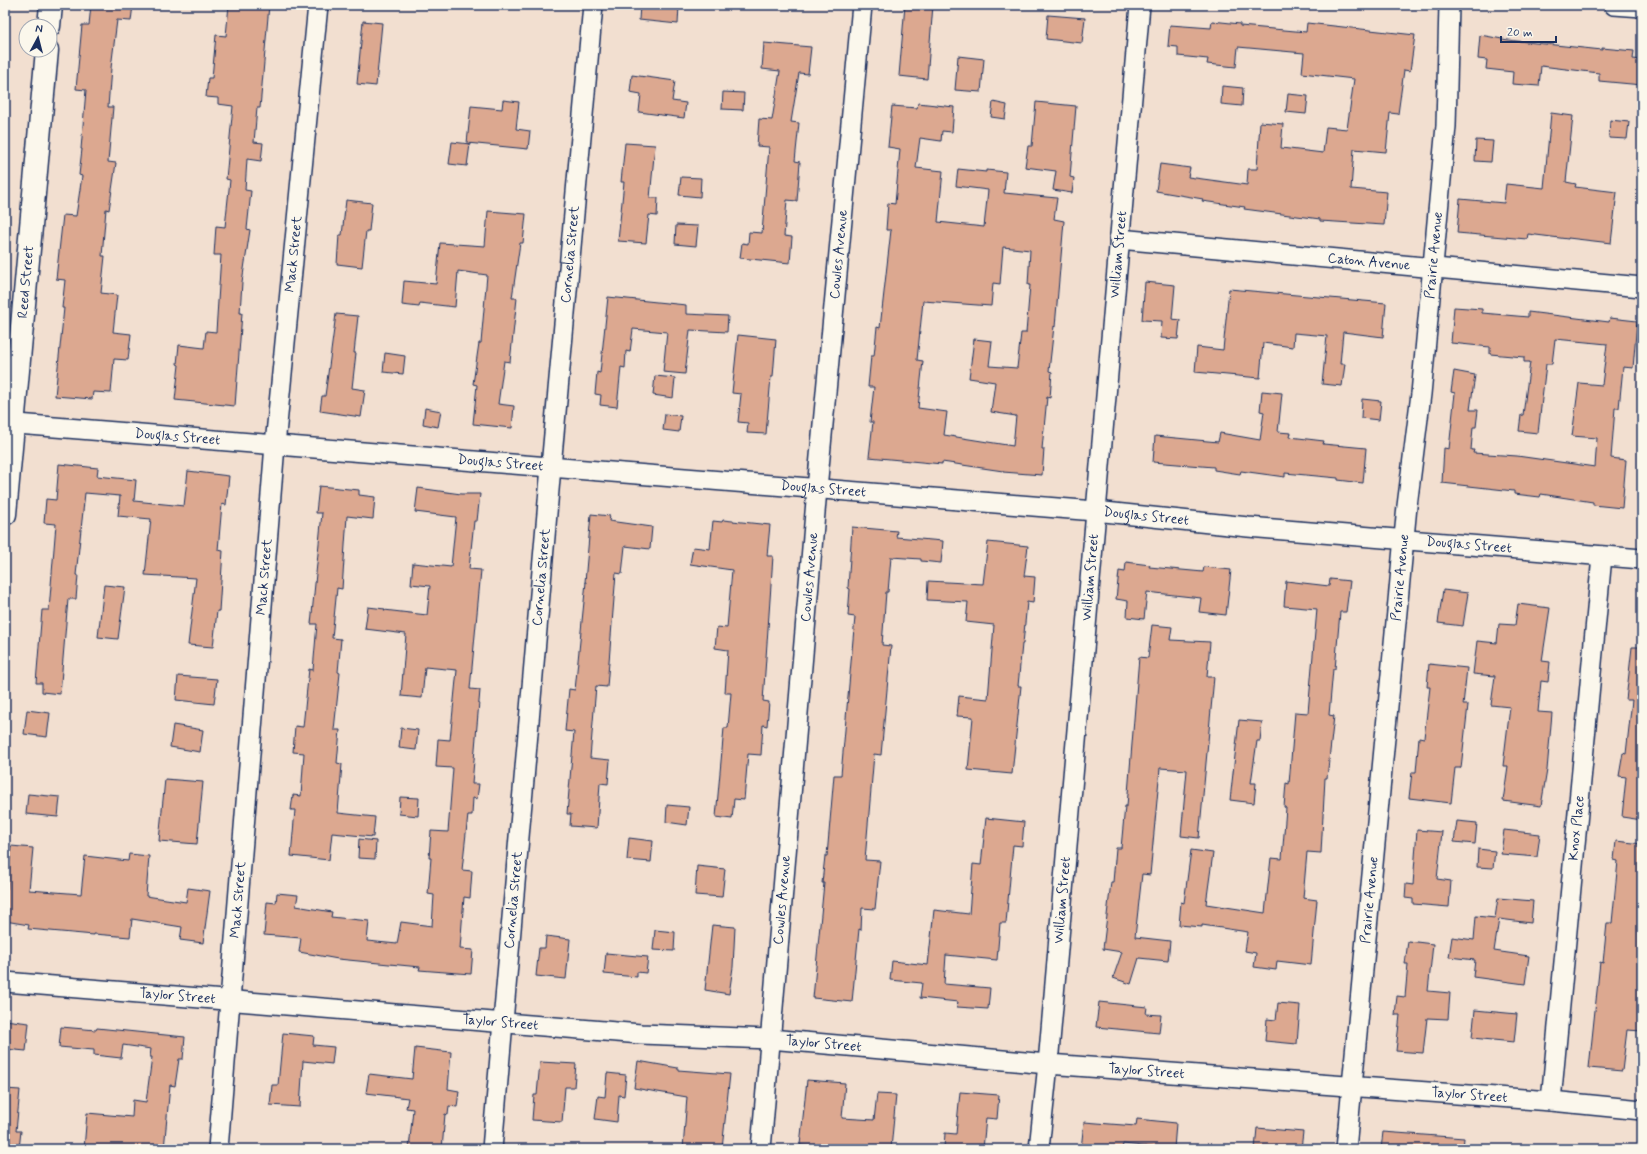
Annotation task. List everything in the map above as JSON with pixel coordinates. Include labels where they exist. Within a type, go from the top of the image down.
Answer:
[{"type":"street","points":[[50,18],[51,5]]},
{"type":"street","name":"Mack Street","points":[[218,1149],[275,445],[318,5]]},
{"type":"street","name":"Cornelia Street","points":[[492,1149],[550,467],[593,5]]},
{"type":"street","name":"Cowles Avenue","points":[[761,1149],[817,489],[862,5]]},
{"type":"street","name":"William Street","points":[[1039,1149],[1048,1064],[1140,5]]},
{"type":"street","name":"Prairie Avenue","points":[[1346,1149],[1407,506],[1421,394],[1446,126],[1449,5]]},
{"type":"street","points":[[1614,5],[1642,7]]},
{"type":"street","name":"Reed Street","points":[[5,514],[9,424],[46,58]]},
{"type":"street","name":"Caton Avenue","points":[[1119,239],[1642,287]]},
{"type":"street","name":"Douglas Street","points":[[9,424],[1095,511],[1248,527],[1642,559]]},
{"type":"street","name":"Knox Place","points":[[1552,1101],[1602,556]]},
{"type":"street","name":"Taylor Street","points":[[5,982],[641,1034],[770,1039],[1048,1064],[1552,1101],[1642,1110]]},
{"type":"building","points":[[91,5],[133,5],[131,21],[117,20],[111,68],[108,107],[113,107],[108,162],[116,163],[109,210],[106,209],[102,256],[105,256],[101,293],[117,295],[113,332],[131,334],[128,360],[114,359],[111,393],[93,392],[92,399],[55,396],[64,308],[62,308],[65,280],[56,279],[63,215],[76,216],[82,176],[79,175],[86,90],[76,89],[82,25],[89,25]]},
{"type":"building","points":[[229,5],[269,5],[260,108],[257,108],[254,142],[263,143],[261,161],[247,159],[245,190],[251,191],[247,229],[250,230],[242,282],[240,313],[242,313],[235,406],[175,400],[179,365],[177,364],[179,345],[204,348],[206,331],[216,332],[221,255],[214,255],[216,226],[225,227],[230,180],[226,179],[233,106],[218,104],[218,98],[206,97],[208,78],[212,78],[216,35],[226,36]]},
{"type":"building","points":[[640,5],[679,5],[678,24],[639,20]]},
{"type":"building","points":[[905,5],[933,5],[927,79],[899,76]]},
{"type":"building","points":[[1048,15],[1085,18],[1082,43],[1046,39]]},
{"type":"building","points":[[363,21],[382,23],[376,86],[357,84]]},
{"type":"building","points":[[1212,21],[1240,24],[1240,26],[1306,32],[1307,23],[1415,35],[1410,71],[1404,70],[1398,114],[1390,113],[1386,152],[1354,149],[1351,189],[1387,192],[1384,225],[1320,221],[1320,219],[1244,209],[1245,207],[1202,201],[1203,199],[1156,191],[1160,164],[1190,168],[1188,177],[1247,185],[1248,169],[1257,169],[1260,122],[1283,124],[1281,148],[1323,153],[1326,127],[1347,129],[1354,79],[1302,73],[1304,53],[1238,47],[1236,67],[1207,64],[1208,59],[1178,56],[1178,47],[1168,46],[1170,25],[1211,28]]},
{"type":"building","points":[[1480,35],[1508,40],[1602,50],[1602,48],[1634,51],[1633,59],[1642,60],[1642,85],[1599,81],[1599,73],[1541,66],[1539,86],[1512,84],[1513,72],[1486,69],[1487,60],[1478,59]]},
{"type":"building","points":[[764,43],[811,47],[808,74],[799,73],[791,122],[799,123],[795,161],[800,162],[797,201],[787,200],[784,236],[792,237],[790,263],[740,258],[742,243],[748,244],[749,232],[762,233],[769,147],[757,146],[759,119],[772,120],[780,71],[762,69]]},
{"type":"building","points":[[958,56],[984,59],[981,92],[955,90]]},
{"type":"building","points":[[632,75],[675,81],[672,101],[686,103],[684,118],[639,112],[641,94],[630,92]]},
{"type":"building","points":[[1222,86],[1243,88],[1242,106],[1221,104]]},
{"type":"building","points":[[723,92],[744,93],[743,110],[722,109]]},
{"type":"building","points":[[1288,94],[1308,96],[1306,114],[1286,112]]},
{"type":"building","points":[[503,100],[519,102],[516,129],[530,131],[528,149],[467,143],[471,106],[502,109]]},
{"type":"building","points":[[993,102],[1007,105],[1005,119],[991,117]]},
{"type":"building","points":[[1036,102],[1076,106],[1070,177],[1074,178],[1072,193],[1053,190],[1056,171],[1025,167],[1028,146],[1032,146]]},
{"type":"building","points":[[918,103],[954,107],[952,132],[942,131],[941,141],[920,138],[916,168],[943,171],[938,222],[984,227],[988,190],[956,186],[958,169],[986,172],[986,170],[1006,172],[1004,193],[1057,198],[1054,219],[1064,221],[1055,327],[1054,326],[1049,371],[1052,372],[1050,398],[1047,397],[1042,449],[1044,449],[1042,475],[1003,472],[942,462],[942,464],[869,457],[873,422],[870,422],[874,387],[868,387],[871,356],[874,356],[877,327],[880,328],[891,230],[886,230],[888,203],[895,204],[900,149],[888,147],[892,106],[917,108]],"holes":[[[1003,247],[1030,250],[1028,285],[1030,285],[1026,333],[1021,333],[1017,368],[989,366],[992,341],[974,339],[969,378],[995,382],[991,412],[1016,416],[1013,446],[944,435],[947,412],[918,408],[923,361],[917,360],[923,301],[991,306],[993,283],[1000,284]]]},
{"type":"building","points":[[1551,113],[1573,116],[1566,182],[1576,184],[1575,187],[1617,192],[1611,243],[1528,234],[1527,239],[1457,233],[1460,199],[1504,203],[1506,184],[1544,188]]},
{"type":"building","points":[[1610,120],[1629,122],[1627,139],[1609,138]]},
{"type":"building","points":[[1476,140],[1493,141],[1491,162],[1475,161]]},
{"type":"building","points":[[452,142],[470,144],[467,166],[449,164]]},
{"type":"building","points":[[625,143],[655,145],[650,198],[658,198],[657,216],[649,215],[646,243],[618,241],[624,182],[621,182]]},
{"type":"building","points":[[681,177],[701,178],[700,197],[679,195]]},
{"type":"building","points":[[346,200],[372,203],[369,231],[366,231],[362,267],[337,264],[339,235],[342,235]]},
{"type":"building","points":[[488,211],[526,214],[523,243],[520,243],[512,298],[517,298],[510,362],[504,361],[498,404],[514,406],[512,428],[473,424],[477,385],[473,384],[479,343],[481,343],[487,275],[458,271],[455,307],[420,303],[419,307],[402,305],[404,281],[436,284],[440,243],[485,246]]},
{"type":"building","points":[[676,225],[698,226],[696,246],[675,244]]},
{"type":"building","points":[[1145,282],[1175,285],[1172,319],[1180,320],[1178,339],[1161,338],[1162,321],[1142,320]]},
{"type":"building","points":[[1229,289],[1386,303],[1383,337],[1343,332],[1340,364],[1345,364],[1342,386],[1322,384],[1327,336],[1294,333],[1293,347],[1263,343],[1260,378],[1195,372],[1197,347],[1223,350]]},
{"type":"building","points":[[608,297],[686,305],[686,314],[728,316],[727,332],[690,330],[685,374],[663,372],[667,332],[633,329],[630,352],[626,351],[625,368],[621,367],[617,407],[600,405],[601,395],[595,394],[597,372],[600,373]]},
{"type":"building","points":[[1454,307],[1482,309],[1482,313],[1528,317],[1528,312],[1609,322],[1610,318],[1637,321],[1633,368],[1623,367],[1619,408],[1615,408],[1611,458],[1626,460],[1622,508],[1593,505],[1593,502],[1541,494],[1540,497],[1514,494],[1514,491],[1442,483],[1444,448],[1449,449],[1455,393],[1451,392],[1454,371],[1475,375],[1470,410],[1478,410],[1476,427],[1473,427],[1471,450],[1474,450],[1473,453],[1517,456],[1595,467],[1597,438],[1572,436],[1579,383],[1602,385],[1607,344],[1555,339],[1552,364],[1546,364],[1538,433],[1519,431],[1521,415],[1523,415],[1530,362],[1524,362],[1524,357],[1490,354],[1490,347],[1451,343]]},
{"type":"building","points":[[336,314],[358,316],[352,388],[365,390],[361,417],[320,411],[322,396],[325,396]]},
{"type":"building","points":[[738,335],[776,339],[766,434],[747,433],[748,423],[738,422],[741,394],[732,393]]},
{"type":"building","points":[[385,353],[405,356],[403,374],[383,372]]},
{"type":"building","points":[[655,376],[675,378],[673,398],[653,395]]},
{"type":"building","points":[[1262,391],[1282,393],[1278,432],[1291,433],[1290,437],[1324,441],[1323,444],[1366,448],[1363,483],[1338,480],[1338,478],[1285,473],[1285,477],[1241,471],[1240,474],[1214,470],[1214,467],[1153,462],[1155,436],[1218,442],[1220,433],[1260,440],[1264,412],[1260,411]]},
{"type":"building","points":[[1362,399],[1381,401],[1379,420],[1361,418]]},
{"type":"building","points":[[425,408],[441,411],[438,427],[423,424]]},
{"type":"building","points":[[665,414],[681,416],[679,432],[663,430]]},
{"type":"building","points":[[59,464],[98,468],[97,476],[136,480],[134,501],[184,506],[188,471],[229,476],[226,505],[222,504],[218,550],[223,551],[219,611],[217,611],[213,647],[188,645],[196,578],[145,575],[151,519],[118,516],[120,496],[85,493],[76,575],[78,575],[76,599],[68,599],[60,694],[42,692],[42,683],[36,683],[42,610],[49,610],[56,524],[44,523],[46,499],[56,500]]},
{"type":"building","points":[[319,486],[359,490],[359,495],[375,497],[373,519],[347,516],[342,589],[337,588],[332,638],[341,639],[338,672],[340,673],[334,730],[340,730],[337,763],[342,764],[338,813],[375,817],[373,837],[332,833],[329,860],[291,856],[295,810],[291,810],[293,795],[301,796],[304,753],[293,752],[295,726],[303,727],[309,669],[313,670],[317,624],[311,624],[322,513],[316,513]]},
{"type":"building","points":[[418,488],[461,494],[480,494],[477,521],[474,521],[469,569],[481,570],[470,689],[480,690],[472,784],[479,784],[477,799],[473,798],[472,815],[468,815],[462,870],[472,871],[470,898],[464,897],[460,949],[473,950],[471,974],[419,970],[420,967],[338,959],[299,952],[301,938],[264,935],[267,902],[276,903],[277,893],[298,895],[296,906],[332,912],[331,917],[369,921],[367,941],[397,944],[401,922],[432,926],[434,895],[428,894],[431,858],[429,858],[431,831],[448,832],[453,768],[436,767],[438,739],[450,740],[457,670],[425,667],[422,698],[401,696],[406,634],[365,629],[368,607],[427,615],[430,586],[411,584],[413,563],[451,567],[456,517],[415,512]]},
{"type":"building","points":[[591,514],[610,516],[609,521],[652,527],[650,549],[625,546],[622,574],[616,573],[607,687],[596,686],[590,758],[610,760],[608,784],[600,783],[597,828],[570,826],[571,814],[567,814],[574,732],[565,731],[569,689],[575,690]]},
{"type":"building","points":[[723,520],[770,525],[767,556],[773,556],[763,701],[769,702],[767,726],[763,725],[761,755],[748,754],[744,800],[734,799],[732,819],[716,817],[724,728],[728,728],[731,693],[725,693],[728,650],[715,648],[717,627],[727,628],[732,570],[690,564],[693,547],[710,549],[713,521],[722,522]]},
{"type":"building","points":[[852,527],[897,531],[896,537],[943,541],[941,563],[921,561],[921,559],[891,557],[888,592],[886,592],[882,645],[891,646],[881,755],[874,754],[865,860],[880,861],[875,909],[862,908],[861,930],[859,929],[852,1002],[813,998],[824,883],[822,883],[825,856],[827,856],[834,775],[841,775],[855,617],[848,616],[850,589],[848,588]]},
{"type":"building","points":[[988,542],[1028,546],[1024,576],[1035,577],[1033,603],[1027,602],[1022,644],[1018,686],[1021,686],[1012,774],[968,770],[973,717],[957,716],[959,696],[988,699],[994,625],[966,622],[968,602],[927,600],[928,581],[983,584]]},
{"type":"building","points":[[1126,562],[1150,565],[1149,567],[1203,572],[1204,567],[1231,570],[1226,615],[1199,612],[1201,598],[1147,592],[1144,619],[1127,617],[1128,601],[1116,599],[1119,571],[1125,572]]},
{"type":"building","points":[[1330,579],[1350,581],[1346,612],[1340,612],[1335,669],[1333,669],[1329,715],[1334,716],[1327,778],[1325,778],[1321,853],[1307,852],[1303,898],[1317,900],[1311,965],[1277,961],[1276,970],[1254,967],[1256,953],[1245,951],[1248,932],[1202,925],[1202,927],[1179,925],[1181,902],[1184,903],[1191,850],[1213,853],[1206,904],[1265,913],[1271,858],[1282,859],[1286,808],[1284,807],[1286,783],[1289,784],[1295,712],[1308,713],[1317,609],[1284,606],[1286,581],[1329,586]]},
{"type":"building","points":[[104,585],[125,587],[118,639],[98,637]]},
{"type":"building","points":[[1443,590],[1468,593],[1463,626],[1438,623]]},
{"type":"building","points":[[1518,604],[1550,608],[1542,661],[1550,662],[1548,682],[1541,681],[1538,712],[1552,713],[1547,770],[1541,806],[1503,801],[1508,766],[1503,766],[1510,707],[1491,705],[1495,676],[1473,674],[1477,641],[1497,643],[1499,624],[1515,625]]},
{"type":"building","points":[[1152,625],[1172,627],[1170,640],[1210,642],[1207,677],[1214,677],[1199,838],[1181,836],[1187,770],[1160,768],[1150,875],[1142,874],[1135,937],[1170,941],[1168,961],[1139,958],[1131,984],[1113,978],[1122,952],[1103,949],[1111,882],[1113,882],[1116,848],[1121,848],[1125,806],[1127,806],[1139,657],[1148,658]]},
{"type":"building","points":[[1632,647],[1642,647],[1642,820],[1622,817],[1626,777],[1619,776],[1623,753],[1626,754],[1632,700],[1626,700]]},
{"type":"building","points":[[1429,664],[1467,668],[1463,705],[1468,705],[1461,768],[1455,768],[1451,803],[1409,798],[1412,772],[1416,772],[1419,737],[1424,738],[1430,687],[1427,687]]},
{"type":"building","points":[[178,676],[217,679],[214,704],[176,700]]},
{"type":"building","points":[[27,710],[50,713],[47,737],[24,734]]},
{"type":"building","points":[[1239,720],[1262,722],[1260,741],[1257,741],[1251,783],[1256,783],[1254,803],[1230,800]]},
{"type":"building","points":[[173,725],[203,730],[200,752],[170,747]]},
{"type":"building","points":[[401,728],[418,730],[416,750],[399,748]]},
{"type":"building","points":[[165,779],[203,782],[197,844],[159,841]]},
{"type":"building","points":[[28,794],[60,797],[58,817],[26,814]]},
{"type":"building","points":[[400,797],[419,798],[418,816],[399,814]]},
{"type":"building","points":[[667,805],[689,807],[687,825],[666,822]]},
{"type":"building","points":[[986,818],[1024,822],[1022,846],[1013,845],[1006,923],[1000,923],[997,960],[946,955],[944,984],[990,988],[988,1009],[957,1007],[958,1002],[920,998],[922,983],[890,980],[892,961],[928,965],[934,910],[969,914],[973,864],[981,865]]},
{"type":"building","points":[[1457,821],[1477,823],[1475,844],[1454,842]]},
{"type":"building","points":[[1417,830],[1442,832],[1437,879],[1451,881],[1449,907],[1413,904],[1413,899],[1405,898],[1406,884],[1413,885]]},
{"type":"building","points":[[1504,830],[1540,834],[1537,857],[1501,854]]},
{"type":"building","points":[[629,838],[653,841],[651,862],[627,860]]},
{"type":"building","points":[[359,839],[376,841],[375,859],[358,858]]},
{"type":"building","points":[[1616,841],[1642,844],[1642,1031],[1627,1030],[1622,1071],[1589,1068],[1600,962],[1603,963],[1607,923],[1612,923],[1618,861],[1614,860]]},
{"type":"building","points":[[11,846],[33,848],[29,890],[81,894],[85,856],[128,861],[129,854],[149,856],[146,896],[186,902],[188,888],[210,891],[203,943],[180,940],[182,927],[132,919],[130,937],[28,929],[29,925],[5,921],[5,888],[7,889]]},
{"type":"building","points":[[1478,849],[1495,851],[1493,868],[1477,867]]},
{"type":"building","points":[[697,866],[725,869],[722,897],[695,895]]},
{"type":"building","points":[[1498,898],[1533,901],[1531,923],[1499,919],[1494,951],[1529,956],[1525,984],[1473,977],[1475,960],[1449,957],[1452,937],[1474,940],[1476,916],[1495,918]]},
{"type":"building","points":[[712,925],[735,927],[733,967],[729,994],[705,990]]},
{"type":"building","points":[[655,930],[675,932],[674,951],[653,950]]},
{"type":"building","points":[[546,936],[570,939],[566,979],[536,976],[539,948],[545,948]]},
{"type":"building","points":[[1408,941],[1433,944],[1428,991],[1450,993],[1448,1019],[1427,1018],[1423,1053],[1396,1051],[1400,1015],[1395,1015],[1397,996],[1405,997],[1408,964],[1405,964]]},
{"type":"building","points":[[606,953],[648,957],[646,973],[637,972],[637,977],[604,974]]},
{"type":"building","points":[[1099,1002],[1147,1007],[1146,1014],[1161,1015],[1159,1033],[1096,1027]]},
{"type":"building","points":[[1278,1003],[1300,1005],[1297,1044],[1265,1041],[1267,1019],[1276,1020]]},
{"type":"building","points":[[1475,1010],[1517,1014],[1514,1042],[1472,1038]]},
{"type":"building","points":[[5,1020],[29,1023],[26,1051],[5,1049]]},
{"type":"building","points":[[61,1027],[96,1030],[97,1028],[185,1037],[183,1059],[179,1059],[175,1086],[170,1085],[164,1149],[84,1149],[87,1113],[132,1117],[133,1100],[146,1102],[152,1057],[150,1057],[151,1049],[123,1045],[121,1058],[94,1055],[94,1050],[59,1047]]},
{"type":"building","points":[[283,1033],[314,1036],[313,1045],[334,1047],[332,1064],[303,1061],[300,1107],[270,1105],[272,1085],[278,1085]]},
{"type":"building","points":[[415,1048],[451,1052],[448,1089],[459,1091],[457,1107],[449,1106],[448,1115],[445,1114],[442,1149],[409,1149],[413,1109],[406,1108],[408,1098],[366,1093],[369,1074],[412,1079]]},
{"type":"building","points":[[638,1061],[678,1068],[678,1070],[730,1074],[722,1149],[683,1149],[687,1097],[634,1088]]},
{"type":"building","points":[[540,1062],[576,1064],[574,1087],[565,1087],[562,1122],[532,1120],[534,1095],[537,1095]]},
{"type":"building","points":[[607,1073],[626,1075],[624,1096],[619,1095],[617,1122],[595,1119],[598,1096],[605,1097]]},
{"type":"building","points":[[807,1080],[845,1083],[842,1118],[874,1120],[877,1094],[896,1095],[891,1149],[846,1149],[800,1145]]},
{"type":"building","points":[[5,1089],[20,1090],[16,1131],[21,1131],[19,1149],[5,1149]]},
{"type":"building","points":[[960,1092],[999,1095],[997,1119],[986,1118],[983,1149],[944,1149],[945,1133],[956,1134]]},
{"type":"building","points":[[1137,1119],[1176,1123],[1174,1149],[1123,1144],[1122,1149],[1081,1149],[1084,1122],[1136,1126]]},
{"type":"building","points":[[1257,1128],[1303,1132],[1301,1149],[1255,1149]]},
{"type":"building","points":[[1383,1132],[1464,1138],[1463,1149],[1381,1149]]}]
